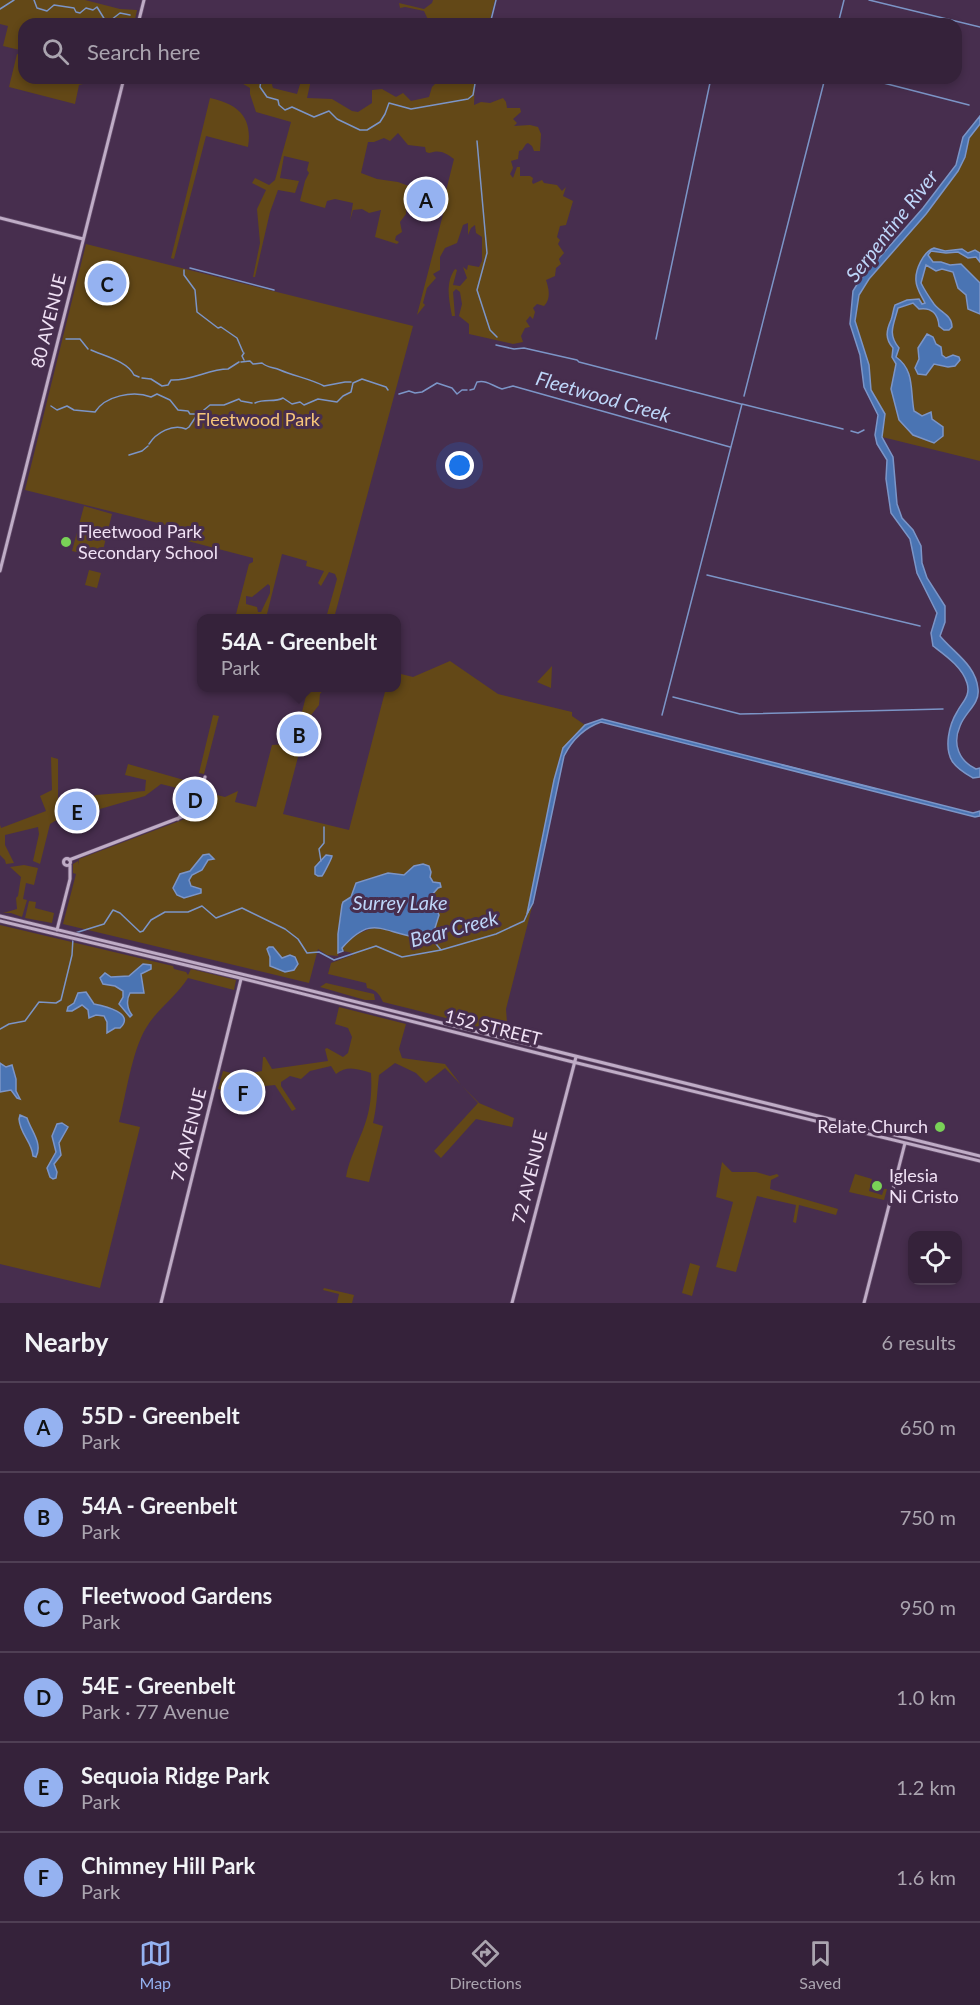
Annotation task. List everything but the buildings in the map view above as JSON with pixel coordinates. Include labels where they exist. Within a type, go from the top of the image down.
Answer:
[{"type":"main road","points":[[140,18],[144,0]]},
{"type":"main road","name":"80 AVENUE","points":[[0,571],[122,84]]},
{"type":"main road","points":[[0,218],[83,239]]},
{"type":"main road","points":[[56,932],[70,876],[69,863],[80,856],[177,820],[196,804],[205,777]]},
{"type":"main road","points":[[177,820],[189,802],[196,779]]},
{"type":"main road","name":"152 STREET","points":[[0,918],[719,1092],[980,1161]]},
{"type":"main road","name":"152 STREET","points":[[242,976],[574,1062],[980,1156]]},
{"type":"main road","name":"76 AVENUE","points":[[161,1303],[242,976]]},
{"type":"main road","name":"72 AVENUE","points":[[512,1303],[576,1057]]},
{"type":"main road","points":[[697,1091],[719,1092]]},
{"type":"main road","points":[[864,1303],[905,1140]]},
{"type":"green space","points":[[0,0],[85,0],[120,9],[137,10],[135,18],[18,18],[18,50],[3,46],[8,26],[0,24]]},
{"type":"green space","points":[[433,0],[495,0],[490,18],[427,18],[424,11],[400,8],[399,3],[424,9]]},
{"type":"green space","points":[[17,54],[18,84],[83,84],[79,85],[75,104],[9,87]]},
{"type":"green space","points":[[243,84],[272,84],[273,88],[297,94],[300,84],[310,84],[307,98],[332,99],[358,112],[372,103],[372,90],[382,89],[396,97],[403,93],[411,101],[429,97],[435,84],[475,84],[474,105],[481,102],[490,103],[503,98],[507,108],[520,108],[521,112],[513,119],[517,123],[514,126],[538,127],[541,134],[540,151],[534,151],[532,146],[526,144],[519,151],[518,159],[511,161],[513,168],[510,174],[513,178],[517,167],[520,167],[520,176],[530,176],[533,178],[533,184],[542,180],[544,183],[557,185],[562,191],[566,187],[563,196],[573,201],[566,225],[560,226],[557,237],[560,240],[558,244],[564,253],[559,259],[561,264],[556,268],[555,276],[546,280],[548,300],[544,306],[537,304],[533,308],[535,312],[533,319],[530,316],[526,321],[530,327],[525,328],[521,336],[523,342],[513,344],[469,334],[469,324],[459,316],[462,304],[460,292],[456,289],[453,292],[455,316],[452,316],[449,292],[452,274],[455,269],[457,270],[453,285],[460,286],[467,278],[463,267],[467,270],[468,265],[479,267],[482,261],[482,237],[476,233],[475,225],[468,235],[468,223],[463,225],[457,243],[445,248],[440,257],[440,270],[433,274],[436,278],[427,288],[423,303],[425,305],[417,315],[447,199],[446,191],[454,159],[443,152],[429,153],[426,152],[425,147],[408,145],[398,133],[390,141],[384,138],[368,142],[361,173],[377,179],[441,193],[439,204],[431,203],[425,206],[406,203],[406,214],[400,222],[402,232],[396,236],[395,240],[399,242],[397,244],[375,237],[381,210],[369,213],[362,209],[353,210],[350,221],[353,203],[335,199],[327,201],[325,208],[300,201],[309,173],[307,170],[309,162],[284,156],[280,178],[299,181],[295,193],[278,190],[270,212],[255,277],[253,277],[260,243],[257,209],[266,190],[252,183],[255,178],[269,185],[275,180],[291,122],[256,112],[250,88]]},
{"type":"green space","points":[[210,98],[228,104],[241,113],[248,127],[248,147],[206,136],[174,259],[171,258]]},
{"type":"green space","points":[[980,124],[980,461],[882,437],[885,414],[871,390],[869,365],[855,322],[859,295],[869,279],[926,214],[958,171],[965,157],[969,138]]},
{"type":"green space","name":"Fleetwood Park","points":[[86,244],[413,326],[335,614],[327,614],[337,579],[335,574],[329,572],[321,586],[318,583],[324,571],[306,566],[307,561],[282,554],[267,614],[236,614],[249,564],[253,562],[253,558],[180,539],[182,529],[25,490]],"holes":[[[268,584],[270,593],[261,612],[258,612],[257,607],[246,604],[246,596],[252,597]]]},
{"type":"green space","points":[[84,506],[112,514],[101,558],[72,551]]},
{"type":"green space","points":[[89,570],[101,573],[97,588],[85,585]]},
{"type":"green space","points":[[450,661],[498,694],[572,712],[572,716],[585,725],[573,736],[559,759],[528,912],[533,903],[506,1009],[507,1023],[504,1026],[516,1031],[524,1039],[383,1002],[377,992],[367,988],[366,983],[328,974],[331,963],[353,955],[353,953],[343,951],[342,948],[353,936],[372,928],[386,928],[402,935],[434,931],[439,915],[431,896],[441,887],[414,866],[404,875],[388,873],[356,883],[351,897],[342,905],[338,956],[327,955],[318,949],[309,983],[63,924],[76,874],[73,873],[73,864],[78,861],[78,865],[79,859],[190,817],[200,806],[205,792],[225,797],[238,791],[235,802],[256,807],[272,745],[286,744],[295,733],[282,727],[284,720],[299,724],[307,692],[322,692],[319,705],[308,719],[283,814],[349,830],[385,692],[401,692],[401,674],[413,677]]},
{"type":"green space","points":[[552,666],[551,688],[537,682]]},
{"type":"green space","points":[[213,715],[219,716],[204,774],[199,773]]},
{"type":"green space","points":[[51,757],[58,759],[58,811],[96,795],[145,791],[146,780],[125,775],[128,764],[191,782],[189,791],[161,784],[145,796],[93,811],[72,821],[65,815],[50,824],[40,864],[33,861],[39,834],[38,827],[5,835],[5,845],[14,863],[6,864],[0,855],[0,825],[1,828],[46,811],[40,796],[52,790]]},
{"type":"green space","points":[[24,865],[38,868],[34,885],[26,883],[23,899],[27,900],[22,917],[3,913],[17,909],[16,898],[21,877],[10,867]]},
{"type":"green space","points":[[29,901],[36,902],[35,908],[54,913],[52,923],[25,918]]},
{"type":"green space","points":[[0,925],[173,966],[174,969],[186,972],[188,975],[191,969],[236,980],[234,990],[188,978],[150,1021],[141,1038],[133,1061],[119,1122],[140,1127],[100,1288],[0,1264]]},
{"type":"green space","points":[[326,983],[374,994],[375,1000],[365,1000],[320,987]]},
{"type":"green space","points":[[339,1007],[406,1024],[399,1049],[402,1058],[445,1064],[461,1085],[445,1068],[426,1083],[416,1073],[395,1063],[379,1075],[373,1123],[383,1126],[369,1182],[346,1177],[369,1111],[371,1073],[348,1069],[336,1074],[331,1066],[310,1071],[301,1079],[290,1076],[281,1082],[281,1086],[296,1109],[292,1111],[275,1085],[257,1090],[254,1100],[218,1089],[223,1071],[240,1075],[262,1071],[263,1057],[272,1069],[328,1061],[325,1049],[327,1048],[343,1057],[348,1053],[352,1037],[348,1028],[335,1024]]},
{"type":"green space","points":[[462,1086],[479,1103],[514,1118],[512,1127],[476,1119],[441,1158],[434,1151],[478,1103]]},
{"type":"green space","points":[[722,1162],[732,1172],[756,1172],[770,1176],[777,1174],[779,1176],[771,1180],[770,1189],[838,1209],[836,1215],[799,1205],[796,1223],[793,1222],[796,1205],[757,1196],[736,1272],[716,1267],[733,1202],[716,1197]]},
{"type":"green space","points":[[855,1174],[872,1179],[869,1191],[882,1195],[884,1189],[887,1189],[884,1200],[849,1192]]},
{"type":"green space","points":[[690,1263],[700,1266],[692,1296],[682,1293]]},
{"type":"green space","points":[[324,1288],[354,1295],[352,1303],[337,1303],[339,1294],[323,1290]]},
{"type":"water","points":[[980,116],[980,124],[969,138],[965,157],[958,171],[926,214],[869,279],[859,295],[855,321],[869,365],[871,390],[885,414],[882,437],[893,457],[897,504],[902,518],[913,530],[921,546],[922,563],[927,578],[945,606],[945,622],[940,636],[969,666],[976,681],[977,699],[962,721],[957,739],[961,757],[970,766],[980,768],[980,777],[973,778],[954,764],[948,749],[950,730],[954,717],[967,695],[967,683],[957,667],[933,646],[931,633],[937,613],[917,573],[910,539],[891,513],[886,479],[887,460],[877,444],[875,435],[878,415],[864,387],[860,355],[850,324],[853,291],[859,281],[923,208],[956,165],[963,137]]},
{"type":"water","points":[[934,248],[945,251],[962,249],[968,253],[975,250],[980,253],[980,262],[976,257],[968,258],[958,252],[931,251],[928,255],[933,262],[961,264],[980,283],[980,314],[968,309],[966,295],[958,288],[953,272],[942,269],[936,271],[926,265],[921,283],[934,304],[946,314],[952,327],[944,330],[939,326],[934,312],[919,309],[913,303],[898,308],[892,329],[893,338],[899,348],[896,357],[906,368],[911,381],[914,411],[922,416],[931,412],[932,419],[943,427],[943,436],[934,443],[913,435],[899,420],[891,389],[896,364],[892,357],[893,348],[887,335],[895,305],[907,300],[919,299],[922,304],[925,303],[917,287],[916,277],[923,257]]},
{"type":"water","points":[[927,334],[933,337],[936,344],[941,347],[942,355],[946,358],[953,355],[959,357],[960,360],[955,366],[934,364],[926,375],[918,374],[915,368],[919,359],[918,348]]},
{"type":"water","points":[[602,719],[973,813],[980,811],[980,816],[975,817],[601,722],[579,735],[564,756],[533,903],[527,914],[554,780],[563,748],[585,725]]},
{"type":"water","points":[[209,854],[214,859],[208,860],[202,870],[192,875],[189,880],[191,886],[201,889],[201,893],[184,898],[177,895],[173,888],[180,874],[190,871],[203,855]]},
{"type":"water","points":[[326,855],[332,857],[322,876],[318,876],[315,874],[315,867]]},
{"type":"water","name":"Surrey Lake","points":[[423,864],[429,866],[430,877],[433,882],[440,883],[441,887],[431,896],[439,915],[434,938],[425,939],[384,929],[369,928],[352,938],[342,948],[343,951],[338,953],[342,905],[351,897],[356,883],[388,873],[404,875],[414,866]]},
{"type":"water","points":[[273,947],[282,958],[290,955],[295,957],[298,964],[294,970],[285,972],[270,966],[267,949]]},
{"type":"water","points":[[143,964],[151,965],[151,969],[141,974],[144,993],[130,993],[128,1004],[132,1015],[130,1017],[119,1004],[123,991],[115,986],[103,984],[100,978],[105,973],[111,977],[129,976]]},
{"type":"water","points":[[86,992],[94,1004],[121,1014],[124,1023],[120,1028],[107,1033],[107,1022],[104,1016],[96,1015],[89,1018],[88,1010],[82,1005],[72,1011],[67,1011],[68,1007],[74,1003],[78,993]]},
{"type":"water","points":[[0,1063],[6,1067],[12,1065],[16,1079],[16,1091],[20,1099],[11,1090],[0,1092]]},
{"type":"water","points":[[20,1115],[27,1118],[36,1137],[38,1152],[36,1157],[33,1156],[31,1146],[21,1129]]},
{"type":"water","points":[[62,1123],[68,1127],[59,1143],[61,1155],[54,1164],[57,1172],[56,1178],[53,1179],[47,1168],[56,1152],[52,1136],[57,1124]]},
{"type":"waterway","points":[[0,9],[14,0]]},
{"type":"waterway","points":[[34,0],[37,8],[47,11],[54,5],[74,8],[80,13],[86,8],[93,10],[97,7],[104,18]]},
{"type":"waterway","points":[[492,18],[496,0]]},
{"type":"waterway","points":[[840,18],[844,0]]},
{"type":"waterway","points":[[869,0],[943,18]]},
{"type":"waterway","points":[[114,18],[120,13],[130,15]]},
{"type":"waterway","points":[[962,23],[980,27]]},
{"type":"waterway","points":[[260,84],[267,97],[278,100],[279,105],[285,110],[292,107],[314,117],[329,111],[337,119],[360,130],[367,130],[380,122],[389,103],[411,109],[468,99],[473,95],[475,84]]},
{"type":"waterway","points":[[656,339],[710,84]]},
{"type":"waterway","points":[[744,396],[823,84]]},
{"type":"waterway","points":[[887,84],[969,105]]},
{"type":"waterway","points":[[477,141],[487,253],[477,290],[490,330],[497,337]]},
{"type":"waterway","points":[[190,268],[274,290]]},
{"type":"waterway","points":[[184,270],[184,275],[195,290],[197,312],[218,328],[221,327],[237,338],[243,352]]},
{"type":"waterway","points":[[66,339],[80,339],[88,349]]},
{"type":"waterway","points":[[496,345],[514,349],[524,348],[577,360],[741,404]]},
{"type":"waterway","points":[[91,350],[121,363],[139,377]]},
{"type":"waterway","points":[[244,353],[242,356],[244,360]]},
{"type":"waterway","points":[[142,378],[151,379],[162,386],[168,385],[171,380],[186,379],[228,369],[239,362]]},
{"type":"waterway","points":[[241,362],[262,363],[324,386],[351,382]]},
{"type":"waterway","name":"Fleetwood Creek","points":[[255,403],[283,398],[292,404],[300,402],[304,405],[318,399],[337,402],[351,392],[353,383],[362,379],[386,387],[388,390]]},
{"type":"waterway","name":"Fleetwood Creek","points":[[470,390],[474,389],[477,382],[502,389],[513,386],[730,447]]},
{"type":"waterway","name":"Fleetwood Creek","points":[[399,394],[409,391],[422,392],[437,383],[452,388],[457,394],[462,390],[467,390]]},
{"type":"waterway","name":"Fleetwood Creek","points":[[51,406],[57,410],[67,406],[74,410],[95,412],[112,398],[128,394],[151,397],[157,394],[170,400],[178,410],[188,411],[190,414],[199,414],[210,405],[224,405],[239,399],[252,403]]},
{"type":"waterway","points":[[662,715],[742,404],[843,429]]},
{"type":"waterway","points":[[149,444],[165,430],[176,427],[186,429],[197,415]]},
{"type":"waterway","points":[[851,431],[858,433],[864,430]]},
{"type":"waterway","points":[[129,455],[142,451],[148,446]]},
{"type":"waterway","points":[[707,575],[920,626]]},
{"type":"waterway","points":[[673,697],[740,714],[943,709]]},
{"type":"waterway","name":"Bear Creek","points":[[782,765],[876,789]]},
{"type":"waterway","points":[[321,861],[319,849],[324,843],[324,827]]},
{"type":"waterway","name":"Bear Creek","points":[[75,933],[104,924],[113,910],[120,913],[140,932],[151,920],[165,912],[188,912],[202,906],[216,918],[242,908],[285,929],[298,939],[307,953],[319,952],[334,960],[376,946],[402,957],[441,950],[496,934],[524,921],[528,912]]},
{"type":"waterway","name":"Bear Creek","points":[[0,1029],[9,1024],[25,1021],[39,1002],[56,1003],[61,1000],[72,955],[73,938]]},
{"type":"waterway","points":[[432,939],[441,950]]},
{"type":"place","name":"55D - Greenbelt","points":[[426,199]]},
{"type":"place","name":"Fleetwood Gardens","points":[[107,283]]},
{"type":"place","name":"Fleetwood Park Secondary School","points":[[66,542]]},
{"type":"place","name":"54A - Greenbelt","points":[[299,734]]},
{"type":"place","name":"54E - Greenbelt","points":[[195,799]]},
{"type":"place","name":"Sequoia Ridge Park","points":[[77,811]]},
{"type":"place","name":"Chimney Hill Park","points":[[243,1092]]},
{"type":"place","name":"Relate Church","points":[[940,1127]]},
{"type":"place","name":"Iglesia Ni Cristo","points":[[877,1186]]},
{"type":"water label","name":"Serpentine River","points":[[892,226]]}]
